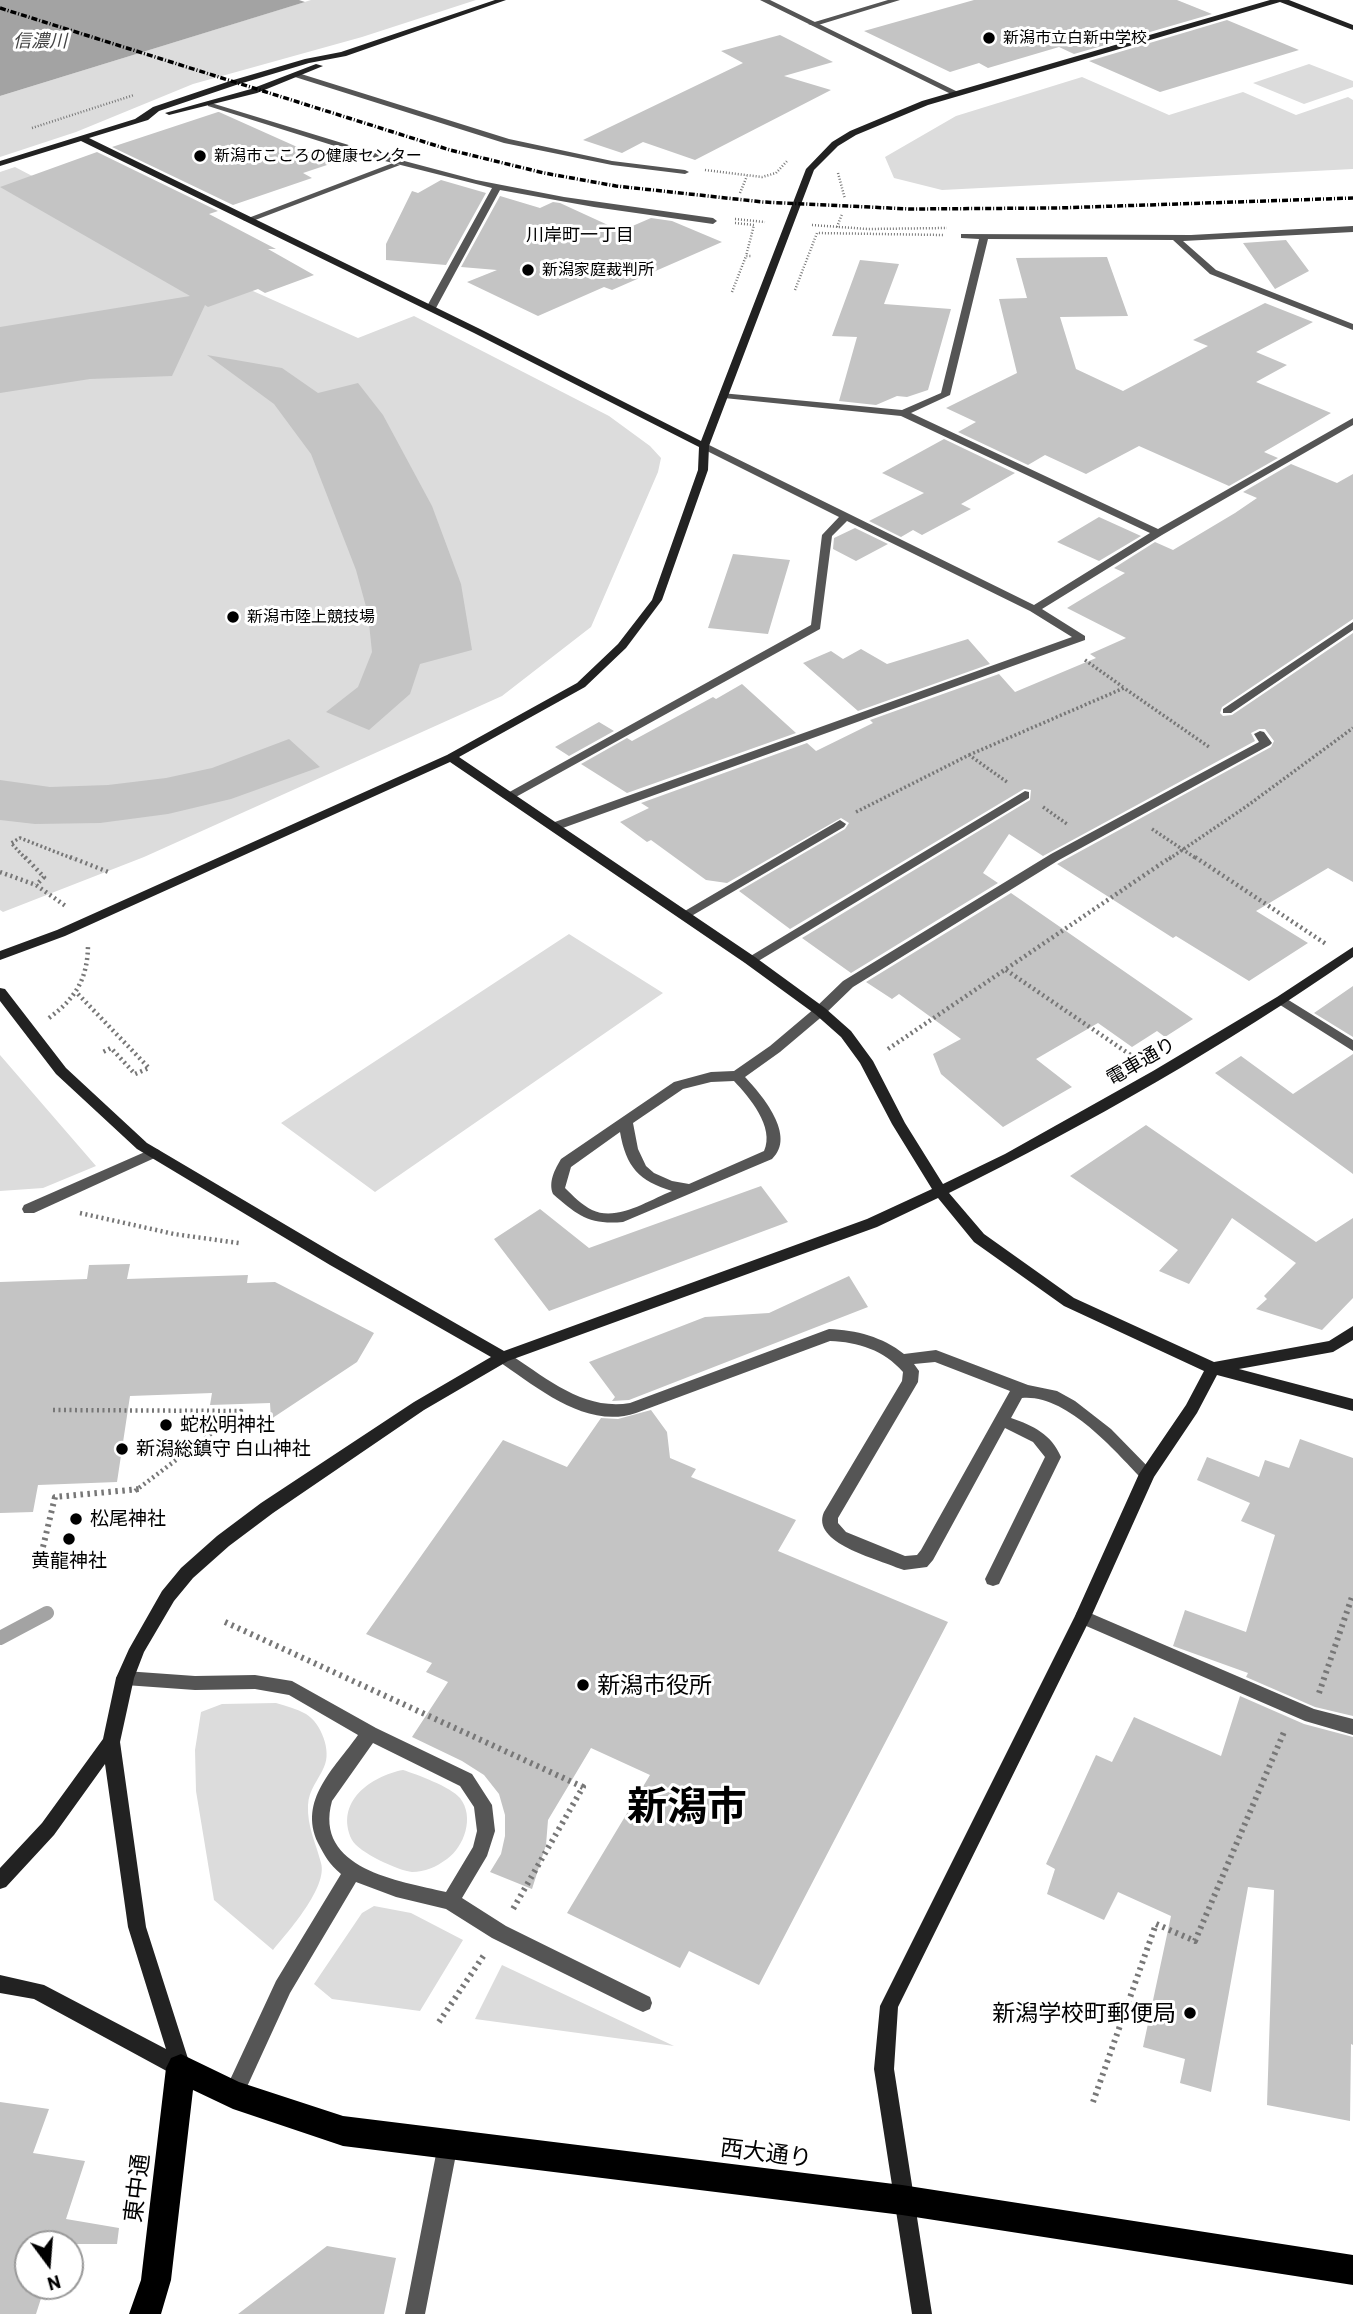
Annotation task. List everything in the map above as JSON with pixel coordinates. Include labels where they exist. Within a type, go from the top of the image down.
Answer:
[{"type":"highway","name":"西大通り","points":[[181,2068],[233,2095],[343,2131],[902,2200],[1353,2270]]},
{"type":"highway","name":"東中通","points":[[145,2314],[156,2280],[181,2068]]},
{"type":"street","points":[[138,120],[156,109],[269,72],[343,54],[502,0]]},
{"type":"street","points":[[764,0],[956,93]]},
{"type":"street","points":[[812,23],[896,0]]},
{"type":"street","points":[[0,956],[61,933],[452,757],[581,685],[622,646],[657,600],[703,470],[704,446],[810,169],[835,144],[873,122],[956,93],[1281,0],[1353,28]]},
{"type":"street","points":[[0,164],[138,120],[211,104],[298,75],[343,54]]},
{"type":"street","points":[[298,75],[507,141],[612,163],[685,172]]},
{"type":"street","points":[[211,104],[341,146],[497,187],[596,205],[713,220]]},
{"type":"street","points":[[82,138],[431,308],[1034,609],[1081,638],[556,826]]},
{"type":"street","points":[[247,220],[396,165]]},
{"type":"street","points":[[431,308],[497,187]]},
{"type":"street","points":[[964,236],[1175,238],[1353,229]]},
{"type":"street","points":[[1327,231],[1353,240]]},
{"type":"street","points":[[903,413],[945,395],[984,237]]},
{"type":"street","points":[[1175,238],[1213,272],[1353,327]]},
{"type":"street","points":[[724,395],[903,413],[1158,533]]},
{"type":"street","points":[[1034,609],[1158,533],[1353,421]]},
{"type":"street","points":[[510,795],[816,627],[827,536],[845,517]]},
{"type":"street","points":[[1227,711],[1353,625]]},
{"type":"street","points":[[737,1076],[751,1090],[773,1132],[775,1142],[772,1152],[762,1159],[622,1217],[600,1220],[583,1212],[558,1190],[561,1171],[566,1163],[679,1085],[711,1077],[737,1076],[775,1049],[848,984],[1088,838],[1266,743],[1260,734]]},
{"type":"street","points":[[452,757],[750,960],[820,1011],[846,1034],[866,1061],[899,1124],[940,1191],[979,1238],[1030,1276],[1069,1302],[1213,1368],[1353,1405]]},
{"type":"street","points":[[750,960],[1025,795]]},
{"type":"street","points":[[684,915],[840,824]]},
{"type":"street","name":"電車通り","points":[[111,1742],[125,1678],[137,1649],[168,1597],[187,1573],[223,1541],[419,1406],[503,1357],[872,1223],[1010,1157],[1158,1074],[1282,1000],[1349,953]]},
{"type":"street","points":[[0,992],[61,1071],[116,1124],[154,1153],[553,1389],[593,1408],[610,1412],[631,1409],[829,1335],[857,1338],[893,1352],[911,1371],[910,1382],[830,1517],[833,1532],[840,1537],[904,1563],[921,1562],[1013,1396],[1024,1390]]},
{"type":"street","points":[[1282,1000],[1353,1046]]},
{"type":"street","points":[[626,1122],[630,1150],[641,1170],[652,1179],[670,1186],[692,1188]]},
{"type":"street","points":[[34,1207],[154,1153]]},
{"type":"street","points":[[1213,1368],[1333,1346],[1353,1332]]},
{"type":"street","points":[[903,1360],[936,1356],[1024,1390],[1054,1398],[1106,1431],[1147,1474]]},
{"type":"street","points":[[922,2314],[902,2200],[884,2069],[890,2007],[1083,1618],[1147,1474],[1192,1409],[1213,1368]]},
{"type":"street","points":[[993,1579],[1054,1457],[1050,1446],[1041,1437],[1000,1420]]},
{"type":"street","points":[[1083,1618],[1311,1716],[1353,1727]]},
{"type":"street","points":[[125,1678],[255,1682],[292,1688],[370,1733],[466,1780],[483,1805],[486,1831],[481,1850],[450,1901]]},
{"type":"street","points":[[370,1733],[324,1798],[320,1812],[325,1843],[334,1857],[352,1872],[396,1889],[450,1901],[499,1932],[643,2003]]},
{"type":"street","points":[[0,1881],[48,1829],[111,1742]]},
{"type":"street","points":[[111,1742],[137,1927],[181,2068]]},
{"type":"street","points":[[233,2095],[283,1987],[352,1872]]},
{"type":"street","points":[[0,1984],[37,1991],[181,2068]]},
{"type":"street","points":[[415,2314],[448,2144]]},
{"type":"path","points":[[24,131],[95,107]]},
{"type":"path","points":[[685,172],[693,168],[762,177],[776,173],[813,139],[835,144]]},
{"type":"path","points":[[740,193],[747,176]]},
{"type":"path","points":[[836,231],[842,214]]},
{"type":"path","points":[[713,220],[754,225],[732,292]]},
{"type":"path","points":[[794,290],[815,234],[836,231],[964,236]]},
{"type":"path","points":[[746,256],[754,257],[755,254]]},
{"type":"path","points":[[1063,645],[1230,761]]},
{"type":"path","points":[[840,824],[849,815],[970,755],[1124,688]]},
{"type":"path","points":[[866,1061],[903,1041],[1247,806],[1353,728]]},
{"type":"path","points":[[970,755],[1088,838]]},
{"type":"path","points":[[1132,815],[1181,849],[1349,953]]},
{"type":"path","points":[[36,885],[44,877],[11,843],[20,838],[111,873]]},
{"type":"path","points":[[1006,970],[1158,1074]]},
{"type":"path","points":[[78,994],[149,1068],[135,1074],[111,1048],[102,1053]]},
{"type":"path","points":[[34,1207],[174,1234],[239,1243]]},
{"type":"path","points":[[43,1547],[55,1497],[138,1491],[241,1411],[53,1410]]},
{"type":"path","points":[[1311,1716],[1353,1594]]},
{"type":"path","points":[[1093,2102],[1156,1924],[1195,1941],[1294,1709]]},
{"type":"shaded area","points":[[311,0],[476,0],[362,37],[193,84],[76,132],[0,157],[0,96]]},
{"type":"shaded area","points":[[1309,64],[1353,81],[1353,87],[1304,104],[1253,83]]},
{"type":"shaded area","points":[[1082,77],[1169,115],[1243,92],[1296,115],[1348,97],[1353,100],[1353,169],[942,190],[894,178],[885,157],[956,116]]},
{"type":"shaded area","points":[[15,167],[244,287],[358,338],[414,316],[609,416],[650,446],[661,458],[658,472],[591,627],[502,696],[144,857],[3,912],[0,910],[0,172]]},
{"type":"shaded area","points":[[569,934],[663,993],[375,1192],[281,1123]]},
{"type":"shaded area","points":[[0,1055],[96,1166],[43,1188],[0,1191]]},
{"type":"shaded area","points":[[276,1703],[311,1718],[324,1738],[327,1753],[308,1805],[310,1828],[321,1863],[319,1884],[305,1909],[273,1950],[214,1900],[196,1791],[195,1750],[201,1712],[222,1704]]},
{"type":"shaded area","points":[[403,1770],[433,1781],[456,1794],[467,1814],[466,1831],[453,1854],[443,1862],[421,1871],[406,1871],[370,1855],[352,1840],[348,1826],[348,1814],[359,1793],[379,1778]]},
{"type":"shaded area","points":[[374,1906],[411,1913],[463,1940],[420,2011],[332,1999],[314,1984],[362,1913]]},
{"type":"shaded area","points":[[502,1965],[674,2046],[475,2019]]},
{"type":"water","name":"信濃川","points":[[0,0],[299,0],[305,2],[0,96]]},
{"type":"building","name":"新潟市立白新中学校","points":[[974,0],[1177,0],[1212,14],[1074,54],[1059,47],[988,68],[979,63],[950,72],[864,31]]},
{"type":"building","points":[[1227,20],[1299,50],[1160,92],[1089,61]]},
{"type":"building","points":[[780,35],[833,62],[784,76],[831,90],[695,160],[643,142],[622,153],[583,140],[743,63],[721,51]]},
{"type":"building","points":[[218,112],[333,163],[303,173],[312,178],[233,205],[112,147]]},
{"type":"building","points":[[97,152],[218,211],[209,214],[276,249],[268,249],[314,275],[265,293],[258,289],[208,307],[205,305],[172,376],[90,379],[0,393],[0,327],[190,296],[0,187]]},
{"type":"building","points":[[441,180],[486,193],[446,265],[386,260],[386,244],[412,191],[418,193]]},
{"type":"building","points":[[500,196],[540,208],[553,202],[560,203],[621,231],[651,218],[672,221],[722,242],[612,290],[604,287],[538,316],[467,282],[497,270],[461,267]]},
{"type":"building","points":[[1286,240],[1309,271],[1275,289],[1243,243]]},
{"type":"building","points":[[1107,257],[1128,316],[1060,317],[1076,369],[1123,391],[1208,346],[1193,340],[1265,303],[1313,322],[1256,352],[1287,365],[1256,382],[1331,413],[1264,452],[1278,458],[1229,486],[1139,446],[1086,474],[1045,455],[1028,465],[958,432],[976,422],[946,408],[1017,373],[999,299],[1027,298],[1016,258]]},
{"type":"building","points":[[860,260],[899,264],[884,304],[951,309],[928,390],[907,397],[897,396],[876,405],[839,401],[857,337],[832,336]]},
{"type":"building","points":[[207,355],[282,368],[318,393],[358,383],[383,415],[432,506],[461,584],[472,650],[420,664],[410,694],[369,730],[326,712],[358,687],[372,652],[368,614],[356,570],[311,454],[274,404]]},
{"type":"building","points":[[944,439],[1015,473],[961,504],[971,509],[922,535],[913,530],[901,537],[869,521],[924,493],[882,473]]},
{"type":"building","points":[[1291,464],[1337,483],[1353,474],[1353,619],[1222,707],[1220,713],[1223,716],[1232,715],[1353,633],[1353,882],[1328,868],[1256,911],[1308,943],[1249,981],[1176,936],[1173,938],[1057,864],[1271,747],[1274,741],[1265,729],[1251,733],[1255,741],[1043,856],[1009,834],[983,873],[998,883],[851,973],[802,938],[1030,800],[1031,790],[1024,789],[790,929],[739,891],[845,829],[849,823],[841,818],[727,883],[706,880],[651,840],[647,842],[620,822],[649,808],[641,803],[807,743],[816,751],[873,723],[870,720],[999,674],[1015,692],[1096,658],[1090,654],[1126,638],[1067,608],[1125,573],[1114,568],[1155,542],[1173,550],[1235,513],[1257,498],[1243,492]]},
{"type":"building","points":[[1099,517],[1141,536],[1099,561],[1057,542]]},
{"type":"building","points":[[855,528],[888,544],[856,561],[833,549],[834,538]]},
{"type":"building","points":[[733,554],[790,560],[768,634],[708,628]]},
{"type":"building","points":[[968,639],[990,664],[858,711],[803,663],[831,651],[843,659],[861,649],[887,664]]},
{"type":"building","points":[[742,684],[796,733],[627,793],[581,764],[627,738],[632,741]]},
{"type":"building","points":[[599,722],[614,731],[569,756],[555,747]]},
{"type":"building","points":[[289,739],[320,767],[231,799],[168,814],[100,823],[35,824],[0,820],[0,780],[50,787],[108,785],[166,778],[212,768]]},
{"type":"building","points":[[1011,893],[1193,1019],[1165,1037],[1157,1031],[1132,1047],[1098,1023],[1036,1059],[1072,1087],[1003,1127],[941,1074],[933,1054],[961,1039],[899,994],[892,999],[866,982]]},
{"type":"building","points":[[1353,986],[1353,1037],[1314,1013]]},
{"type":"building","points":[[1353,1054],[1353,1174],[1215,1073],[1241,1056],[1293,1094]]},
{"type":"building","points":[[1146,1125],[1316,1242],[1353,1218],[1353,1298],[1322,1330],[1256,1309],[1267,1299],[1264,1296],[1296,1263],[1232,1218],[1189,1284],[1159,1271],[1178,1250],[1070,1176]]},
{"type":"building","points":[[761,1186],[788,1222],[549,1311],[494,1239],[540,1209],[589,1248]]},
{"type":"building","points":[[130,1264],[127,1279],[248,1275],[247,1283],[275,1282],[374,1333],[357,1362],[271,1419],[270,1403],[210,1405],[212,1393],[130,1396],[117,1482],[38,1485],[33,1512],[0,1513],[0,1282],[87,1279],[89,1265]]},
{"type":"building","points":[[849,1276],[868,1307],[629,1400],[612,1401],[615,1397],[589,1362],[705,1317],[769,1313]]},
{"type":"building","points":[[651,1410],[667,1432],[670,1458],[696,1469],[691,1477],[796,1520],[778,1551],[948,1622],[759,1985],[689,1951],[680,1968],[567,1913],[650,1775],[591,1748],[548,1820],[546,1845],[532,1889],[490,1872],[501,1854],[505,1836],[505,1815],[499,1794],[484,1775],[462,1761],[412,1737],[448,1682],[426,1672],[432,1663],[366,1634],[503,1440],[567,1467],[601,1418],[618,1419]]},
{"type":"building","points":[[1300,1439],[1353,1458],[1353,1716],[1315,1707],[1246,1677],[1248,1673],[1173,1646],[1185,1610],[1246,1632],[1275,1535],[1241,1521],[1250,1503],[1197,1480],[1207,1457],[1259,1477],[1265,1460],[1289,1468]]},
{"type":"building","points":[[1240,1696],[1304,1724],[1353,1737],[1353,2045],[1351,2044],[1350,2121],[1267,2105],[1274,1890],[1248,1887],[1211,2092],[1180,2083],[1185,2059],[1143,2047],[1171,1916],[1118,1892],[1104,1920],[1047,1894],[1055,1869],[1046,1864],[1096,1755],[1112,1762],[1134,1717],[1221,1756]]},
{"type":"building","points":[[0,2102],[49,2109],[33,2153],[85,2161],[66,2219],[119,2228],[117,2244],[84,2244],[84,2230],[14,2230],[14,2300],[40,2300],[36,2314],[0,2314]]},
{"type":"building","points":[[327,2246],[396,2258],[384,2314],[238,2314]]},
{"type":"waterway","points":[[0,1638],[47,1613]]},
{"type":"railway","points":[[0,8],[450,150],[544,173],[616,186],[763,202],[910,209],[1058,208],[1353,198]]},
{"type":"place","name":"新潟市立白新中学校","points":[[989,38]]},
{"type":"place","name":"新潟市こころの健康センター","points":[[200,156]]},
{"type":"place","name":"新潟家庭裁判所","points":[[528,270]]},
{"type":"place","name":"新潟市陸上競技場","points":[[233,617]]},
{"type":"place","name":"蛇松明神社","points":[[166,1425]]},
{"type":"place","name":"新潟総鎮守 白山神社","points":[[122,1449]]},
{"type":"place","name":"松尾神社","points":[[76,1519]]},
{"type":"place","name":"黄龍神社","points":[[69,1539]]},
{"type":"place","name":"新潟市役所","points":[[583,1685]]},
{"type":"place","name":"新潟学校町郵便局","points":[[1190,2013]]},
{"type":"district","name":"川岸町一丁目","points":[[580,235]]},
{"type":"district","name":"新潟市","points":[[687,1807]]}]
